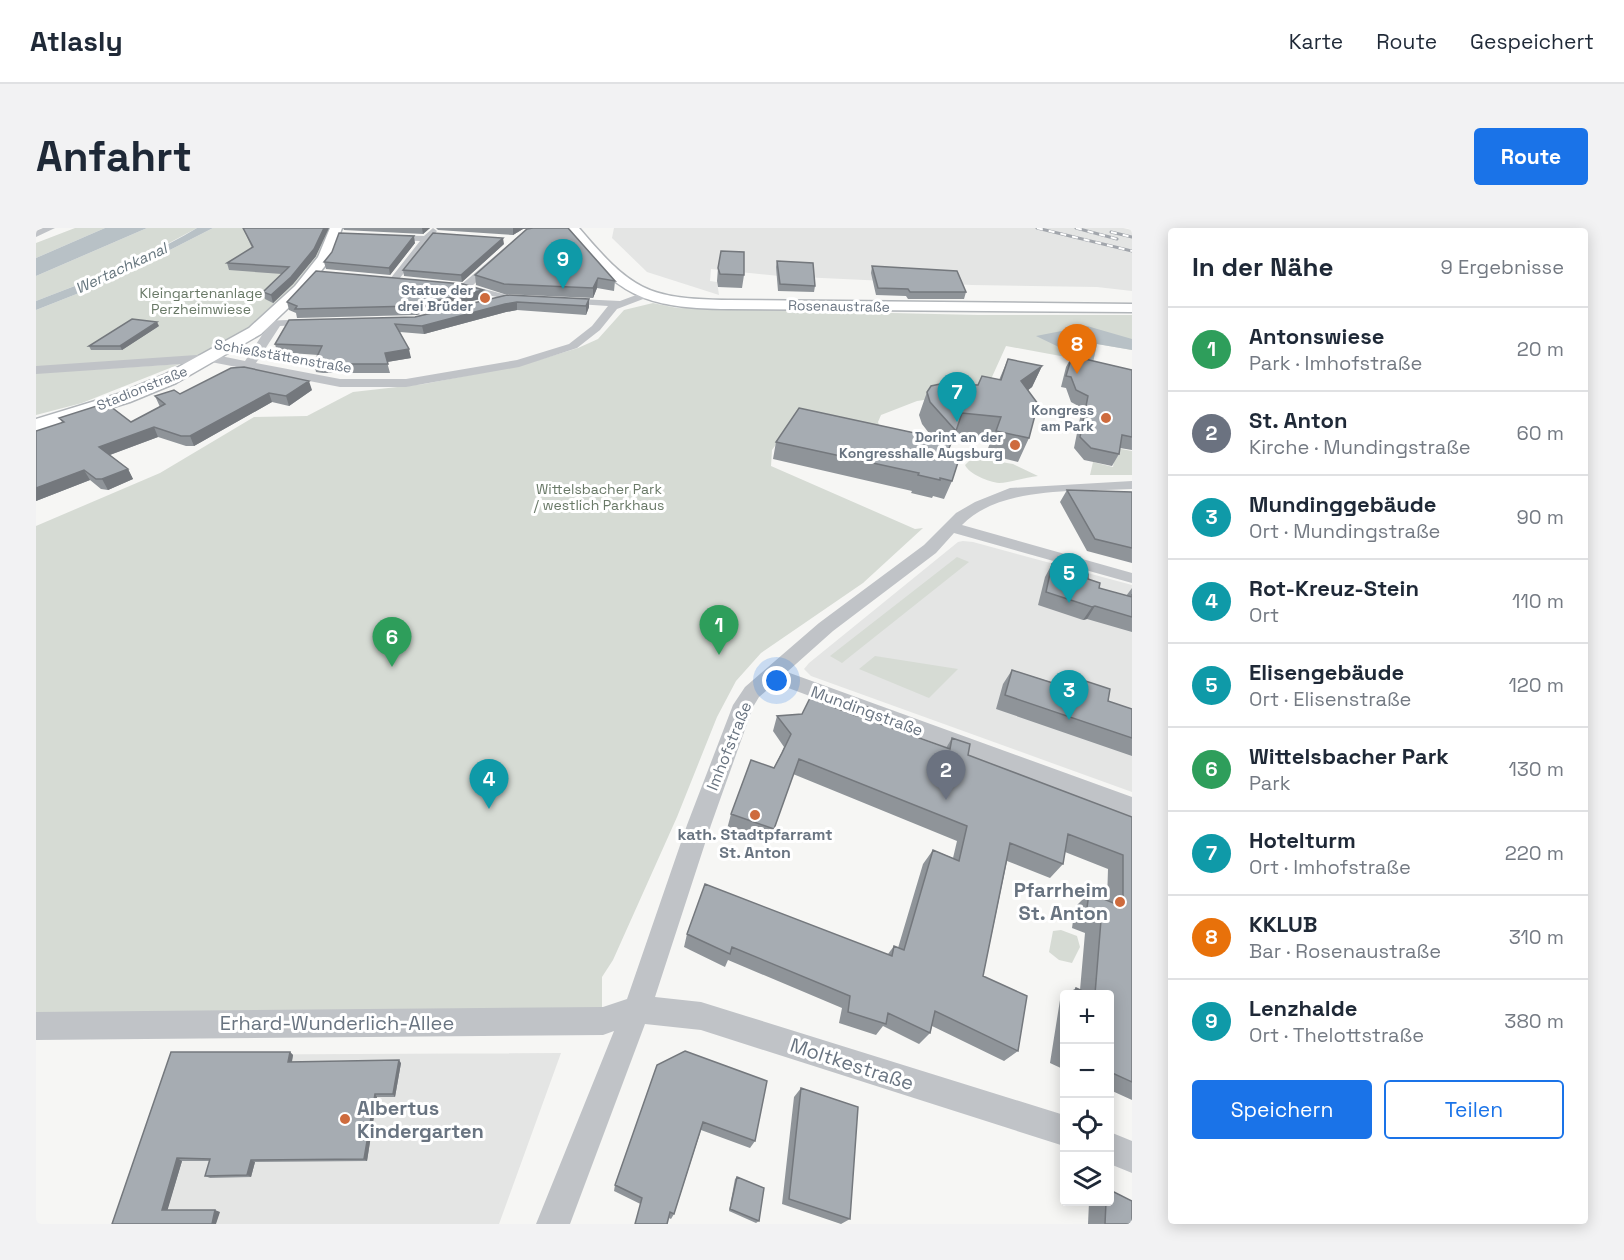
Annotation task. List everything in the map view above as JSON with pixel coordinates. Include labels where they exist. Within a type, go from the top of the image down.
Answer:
[{"type":"main road","name":"Rosenaustraße","points":[[573,228],[618,277],[647,294],[668,299],[703,303],[914,308],[1132,308]]},
{"type":"main road","name":"Stadionstraße","points":[[36,425],[124,398],[170,379],[270,323],[319,273],[338,232]]},
{"type":"street","points":[[36,234],[51,228]]},
{"type":"street","points":[[562,228],[567,228]]},
{"type":"street","points":[[381,237],[434,234]]},
{"type":"street","points":[[393,281],[434,234]]},
{"type":"street","points":[[466,288],[516,240],[505,239]]},
{"type":"street","points":[[382,280],[405,282]]},
{"type":"street","points":[[453,286],[507,298]]},
{"type":"street","points":[[466,288],[471,302]]},
{"type":"street","name":"Schießstättenstraße","points":[[36,370],[211,358],[340,383],[374,385],[440,378],[519,363],[573,346],[597,328],[613,307],[647,294]]},
{"type":"street","points":[[486,303],[520,297]]},
{"type":"street","points":[[551,299],[620,304]]},
{"type":"street","points":[[248,366],[270,323],[327,322]]},
{"type":"street","name":"Imhofstraße","points":[[553,1224],[637,1009],[691,847],[743,705],[752,692],[826,627],[930,549],[962,516],[1010,493],[1059,487],[1132,485]]},
{"type":"street","points":[[951,527],[1132,578]]},
{"type":"street","name":"Mundingstraße","points":[[771,673],[789,682],[1132,807]]},
{"type":"street","name":"Erhard-Wunderlich-Allee","points":[[36,1026],[603,1021],[637,1009]]},
{"type":"street","name":"Moltkestraße","points":[[637,1009],[701,1016],[1060,1129]]},
{"type":"street","points":[[1114,1150],[1132,1157]]},
{"type":"shaded area","points":[[614,228],[1123,228],[1132,230],[1132,291],[1097,287],[972,285],[779,276],[711,269],[710,281],[717,282],[719,295],[647,272],[612,238]]},
{"type":"shaded area","points":[[963,541],[1132,585],[1132,792],[811,676],[804,669],[958,542]]},
{"type":"shaded area","name":"Albertus Kindergarten","points":[[561,1053],[499,1224],[117,1224],[175,1055]]},
{"type":"green space","points":[[75,228],[105,228],[36,258],[36,243]]},
{"type":"green space","points":[[147,228],[197,228],[118,268],[36,301],[36,276]]},
{"type":"green space","name":"Kleingartenanlage Perzheimwiese","points":[[213,228],[332,228],[323,252],[310,272],[257,322],[223,347],[195,357],[36,369],[36,310],[107,282]]},
{"type":"green space","name":"Wittelsbacher Park / westlich Parkhaus","points":[[653,303],[677,308],[978,315],[1132,315],[1132,350],[1097,344],[1093,362],[1006,346],[982,399],[917,401],[881,415],[878,422],[880,428],[792,423],[772,450],[771,466],[915,529],[923,528],[863,583],[761,653],[736,681],[717,717],[677,817],[613,960],[602,977],[602,1010],[36,1033],[36,526],[160,473],[254,417],[307,416],[353,392],[424,384],[522,365],[578,348],[598,339],[624,310]]},
{"type":"green space","points":[[180,364],[82,403],[36,415],[36,373]]},
{"type":"green space","points":[[1116,448],[1132,451],[1132,475],[1090,475],[1093,462],[1113,467]]},
{"type":"green space","points":[[971,459],[1013,464],[1038,476],[1003,483],[990,481],[975,474],[965,465]]},
{"type":"green space","points":[[957,557],[969,562],[842,663],[830,656]]},
{"type":"green space","points":[[875,656],[958,669],[929,698],[859,669]]},
{"type":"green space","points":[[1061,930],[1077,936],[1080,947],[1072,963],[1059,960],[1049,952],[1053,931]]},
{"type":"water","points":[[105,228],[147,228],[36,276],[36,258]]},
{"type":"water","name":"Wertachkanal","points":[[197,228],[213,228],[107,282],[36,310],[36,301],[139,259]]},
{"type":"water","points":[[1087,326],[1132,339],[1132,350],[1097,344],[1093,362],[1062,356],[1063,349],[1036,336]]},
{"type":"building","points":[[243,228],[324,228],[314,249],[291,277],[271,295],[263,292],[289,267],[227,263],[253,247]]},
{"type":"building","points":[[568,228],[615,281],[598,278],[593,288],[504,284],[475,275],[527,229]]},
{"type":"building","points":[[339,233],[414,236],[389,268],[324,262],[332,252]]},
{"type":"building","points":[[433,233],[503,238],[461,275],[403,270]]},
{"type":"building","points":[[721,251],[744,252],[744,275],[720,274],[718,268]]},
{"type":"building","points":[[777,261],[813,263],[815,286],[780,284]]},
{"type":"building","points":[[872,266],[957,271],[966,292],[910,292],[908,289],[878,288]]},
{"type":"building","points":[[316,271],[463,284],[483,290],[414,306],[295,309],[297,306],[287,302]]},
{"type":"building","points":[[507,295],[589,299],[586,306],[517,302],[422,326],[395,324],[409,349],[385,353],[388,364],[314,363],[322,346],[275,344],[289,320],[415,317]]},
{"type":"building","points":[[132,319],[157,322],[120,346],[89,346]]},
{"type":"building","name":"Kongress am Park","points":[[1072,356],[1132,370],[1132,437],[1122,435],[1119,454],[1091,448],[1080,437],[1088,396],[1076,390],[1071,377],[1066,376]]},
{"type":"building","points":[[1008,359],[1042,366],[1021,381],[1038,404],[1029,438],[996,431],[1001,417],[962,413],[956,431],[930,402],[927,392],[931,386],[940,384],[978,385],[982,376],[1001,380]]},
{"type":"building","points":[[244,367],[309,381],[286,396],[269,393],[190,436],[181,436],[154,427],[99,447],[128,469],[102,479],[96,479],[84,470],[36,488],[36,431],[64,422],[59,418],[106,403],[131,422],[165,404],[155,396],[174,390],[180,394],[231,368]]},
{"type":"building","points":[[799,408],[952,441],[947,453],[960,456],[952,481],[776,442]]},
{"type":"building","points":[[1067,490],[1132,492],[1132,548],[1095,539]]},
{"type":"building","points":[[1052,564],[1088,574],[1088,579],[1100,583],[1099,588],[1132,597],[1132,617],[1046,592]]},
{"type":"building","points":[[1012,670],[1059,685],[1061,673],[1110,689],[1108,701],[1132,709],[1132,738],[1005,695]]},
{"type":"building","points":[[810,698],[857,716],[861,705],[876,710],[872,721],[950,749],[952,738],[970,744],[968,755],[1132,817],[1132,1082],[1114,1074],[1114,990],[1095,990],[1101,920],[1086,915],[1089,893],[1123,907],[1123,855],[1068,834],[1063,864],[1010,843],[983,976],[1027,996],[1018,1051],[935,1011],[930,1033],[888,1013],[886,1024],[848,1012],[850,996],[732,947],[730,954],[687,934],[705,884],[892,956],[894,946],[904,950],[933,850],[959,861],[967,826],[799,759],[774,829],[731,814],[751,760],[774,768],[791,734],[777,716],[802,714]]},
{"type":"building","points":[[685,1051],[767,1081],[755,1141],[703,1122],[674,1214],[670,1212],[667,1224],[635,1224],[642,1198],[615,1185],[657,1065]]},
{"type":"building","points":[[171,1052],[290,1052],[288,1062],[399,1060],[393,1094],[375,1094],[364,1159],[251,1160],[247,1175],[205,1176],[210,1159],[177,1158],[162,1210],[215,1210],[212,1224],[112,1224]]},
{"type":"building","points":[[801,1088],[858,1107],[850,1219],[789,1199]]},
{"type":"building","points":[[737,1177],[764,1188],[759,1221],[730,1209]]},
{"type":"building","points":[[1114,1192],[1132,1201],[1132,1224],[1105,1224],[1106,1206],[1114,1206]]},
{"type":"railway","points":[[1037,228],[1132,251]]},
{"type":"railway","points":[[1076,228],[1117,239]]},
{"type":"railway","points":[[1111,232],[1132,237]]},
{"type":"place","name":"Lenzhalde","points":[[563,289]]},
{"type":"place","name":"Statue der drei Brüder","points":[[485,298]]},
{"type":"place","name":"KKLUB","points":[[1077,374]]},
{"type":"place","name":"Kongress am Park","points":[[1106,418]]},
{"type":"place","name":"Hotelturm","points":[[957,422]]},
{"type":"place","name":"Dorint an der Kongresshalle Augsburg","points":[[1015,445]]},
{"type":"place","name":"Elisengebäude","points":[[1069,603]]},
{"type":"place","name":"Antonswiese","points":[[719,655]]},
{"type":"place","name":"Wittelsbacher Park","points":[[392,667]]},
{"type":"place","name":"Mundinggebäude","points":[[1069,720]]},
{"type":"place","name":"St. Anton","points":[[946,800]]},
{"type":"place","name":"Rot-Kreuz-Stein","points":[[489,809]]},
{"type":"place","name":"kath. Stadtpfarramt St. Anton","points":[[755,815]]},
{"type":"place","name":"Pfarrheim St. Anton","points":[[1120,902]]},
{"type":"place","name":"Albertus Kindergarten","points":[[345,1119]]}]
